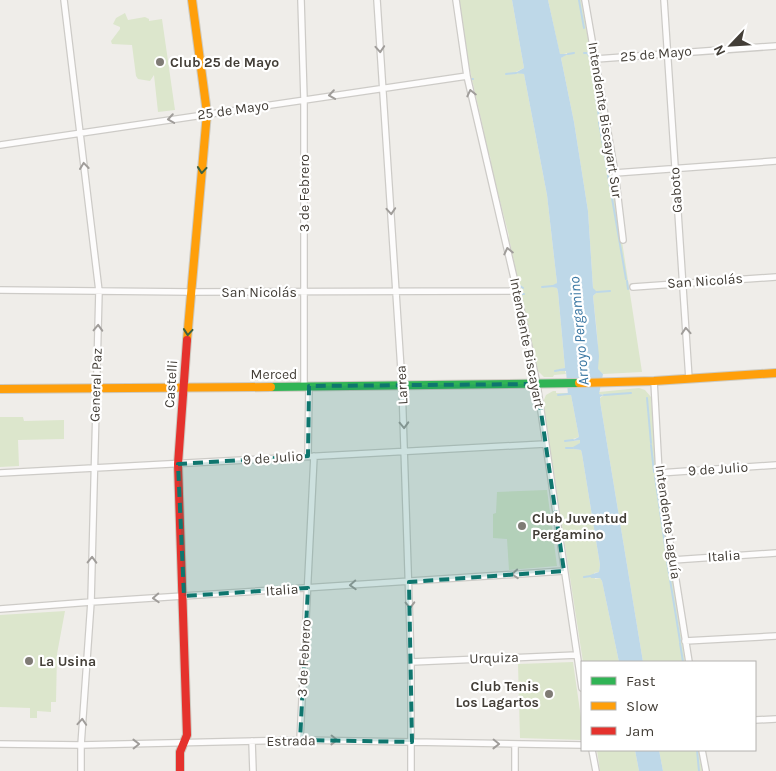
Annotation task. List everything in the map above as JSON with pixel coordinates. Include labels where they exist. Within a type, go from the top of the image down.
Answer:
[{"type":"street","name":"General Paz","points":[[64,0],[99,291],[91,602],[81,745],[81,771]]},
{"type":"street","name":"Castelli","points":[[180,771],[180,752],[187,735],[184,596],[178,464],[207,113],[192,0]]},
{"type":"street","name":"3 de Febrero","points":[[300,740],[308,588],[311,456],[306,386],[304,99],[301,0]]},
{"type":"street","name":"Larrea","points":[[377,0],[405,452],[412,662],[411,771]]},
{"type":"street","name":"Intendente Biscayart","points":[[456,0],[467,76],[537,384],[581,681]]},
{"type":"street","name":"Intendente Biscayart Sur","points":[[585,0],[615,173],[623,240]]},
{"type":"street","name":"Gaboto","points":[[664,0],[689,379]]},
{"type":"street","name":"25 de Mayo","points":[[596,59],[776,46]]},
{"type":"street","name":"25 de Mayo","points":[[0,145],[467,76]]},
{"type":"street","points":[[615,173],[776,161]]},
{"type":"street","name":"San Nicolás","points":[[633,286],[776,277]]},
{"type":"street","name":"San Nicolás","points":[[0,290],[191,292],[517,291]]},
{"type":"street","name":"Merced","points":[[0,389],[548,384],[654,381],[776,373]]},
{"type":"street","name":"Intendente Laguía","points":[[654,381],[659,473],[689,661]]},
{"type":"street","name":"9 de Julio","points":[[0,473],[545,444]]},
{"type":"street","name":"9 de Julio","points":[[659,473],[776,465]]},
{"type":"street","name":"Italia","points":[[673,560],[776,553]]},
{"type":"street","name":"Italia","points":[[0,609],[564,571]]},
{"type":"street","points":[[685,642],[776,636]]},
{"type":"street","name":"Urquiza","points":[[412,662],[577,655]]},
{"type":"street","points":[[756,720],[776,719]]},
{"type":"street","name":"Estrada","points":[[0,744],[81,745],[300,740],[581,745]]},
{"type":"street","points":[[252,741],[253,771]]},
{"type":"street","points":[[515,744],[515,771]]},
{"type":"street","points":[[592,751],[596,771]]},
{"type":"street","points":[[702,751],[706,771]]},
{"type":"highlighted area","points":[[537,384],[564,571],[409,582],[412,742],[300,740],[308,588],[184,596],[178,464],[308,456],[309,386]]},
{"type":"green space","points":[[459,0],[512,0],[524,68],[516,72],[524,74],[547,195],[557,283],[553,287],[557,288],[558,292],[565,368],[560,369],[560,371],[565,371],[566,374],[544,377],[537,370],[508,240],[509,236],[493,179],[490,156],[487,152],[483,136],[484,132],[469,66]]},
{"type":"green space","points":[[548,0],[581,0],[603,117],[642,372],[603,374],[597,369],[598,342],[588,211],[574,122],[561,58],[568,53],[560,55]]},
{"type":"green space","points":[[125,13],[128,20],[145,17],[149,21],[162,19],[175,110],[158,112],[154,75],[150,81],[138,79],[132,45],[112,44],[111,41],[120,29],[120,27],[113,24],[116,18]]},
{"type":"green space","points":[[639,388],[645,390],[651,397],[656,467],[685,661],[643,661],[600,401],[600,398],[604,395],[599,394],[599,392]]},
{"type":"green space","points":[[556,391],[556,393],[568,393],[571,395],[579,437],[573,439],[574,441],[580,440],[580,443],[574,449],[581,450],[582,454],[600,565],[599,572],[594,573],[595,579],[600,578],[602,581],[619,661],[583,661],[543,402],[546,395]]},
{"type":"green space","points":[[0,417],[23,417],[24,421],[64,420],[64,439],[18,440],[19,466],[0,467]]},
{"type":"green space","name":"Club Juventud Pergamino","points":[[547,490],[557,566],[509,570],[507,539],[493,538],[493,514],[496,513],[497,492]]},
{"type":"green space","name":"La Usina","points":[[65,611],[57,654],[56,702],[51,702],[51,712],[37,711],[37,718],[30,718],[30,708],[0,707],[0,615]]},
{"type":"green space","name":"Club Tenis Los Lagartos","points":[[573,662],[581,718],[581,740],[520,738],[518,664]]},
{"type":"green space","points":[[597,751],[635,751],[639,771],[600,771]]},
{"type":"green space","points":[[659,751],[699,751],[702,771],[663,771]]},
{"type":"water","name":"Arroyo Pergamino","points":[[512,0],[548,0],[560,54],[568,54],[561,58],[574,122],[588,211],[593,288],[597,292],[593,296],[599,356],[598,369],[603,374],[599,394],[604,395],[600,397],[600,401],[643,661],[619,661],[602,581],[600,578],[591,578],[590,575],[599,572],[600,565],[582,454],[581,450],[574,449],[573,447],[580,443],[580,440],[573,441],[579,437],[571,395],[568,395],[566,371],[560,371],[559,369],[565,368],[558,292],[557,288],[552,287],[557,283],[547,195],[524,74],[515,73],[524,68]]},
{"type":"water","points":[[635,751],[659,751],[663,771],[639,771]]},
{"type":"waterway","points":[[579,0],[584,28]]},
{"type":"waterway","points":[[568,54],[574,53]]},
{"type":"waterway","points":[[584,53],[587,53],[590,57]]},
{"type":"waterway","points":[[591,63],[599,117]]},
{"type":"waterway","points":[[506,74],[516,73]]},
{"type":"waterway","points":[[599,122],[608,173]]},
{"type":"waterway","points":[[608,175],[626,279]]},
{"type":"waterway","points":[[627,281],[628,289]]},
{"type":"waterway","points":[[542,287],[553,286]]},
{"type":"waterway","points":[[597,292],[610,291]]},
{"type":"waterway","points":[[555,371],[560,370]]},
{"type":"waterway","points":[[604,395],[631,393]]},
{"type":"waterway","points":[[558,395],[568,394]]},
{"type":"waterway","points":[[647,398],[651,443]]},
{"type":"waterway","points":[[565,441],[573,440]]},
{"type":"waterway","points":[[651,445],[654,472]]},
{"type":"waterway","points":[[566,448],[573,448]]},
{"type":"waterway","points":[[655,476],[667,559]]},
{"type":"waterway","points":[[667,561],[680,641]]},
{"type":"waterway","points":[[584,577],[591,576]]},
{"type":"waterway","points":[[680,643],[683,661]]},
{"type":"waterway","points":[[697,751],[699,771]]},
{"type":"traffic: fast","points":[[271,387],[579,383]]},
{"type":"traffic: slow","points":[[187,340],[207,113],[192,0]]},
{"type":"traffic: slow","points":[[579,383],[654,381],[776,373]]},
{"type":"traffic: slow","points":[[0,389],[271,387]]},
{"type":"traffic: jam","points":[[180,771],[180,752],[187,735],[178,464],[187,340]]},
{"type":"place","name":"Club 25 de Mayo","points":[[160,62]]},
{"type":"place","name":"Club Juventud Pergamino","points":[[522,526]]},
{"type":"place","name":"La Usina","points":[[29,661]]},
{"type":"place","name":"Club Tenis Los Lagartos","points":[[549,694]]}]
